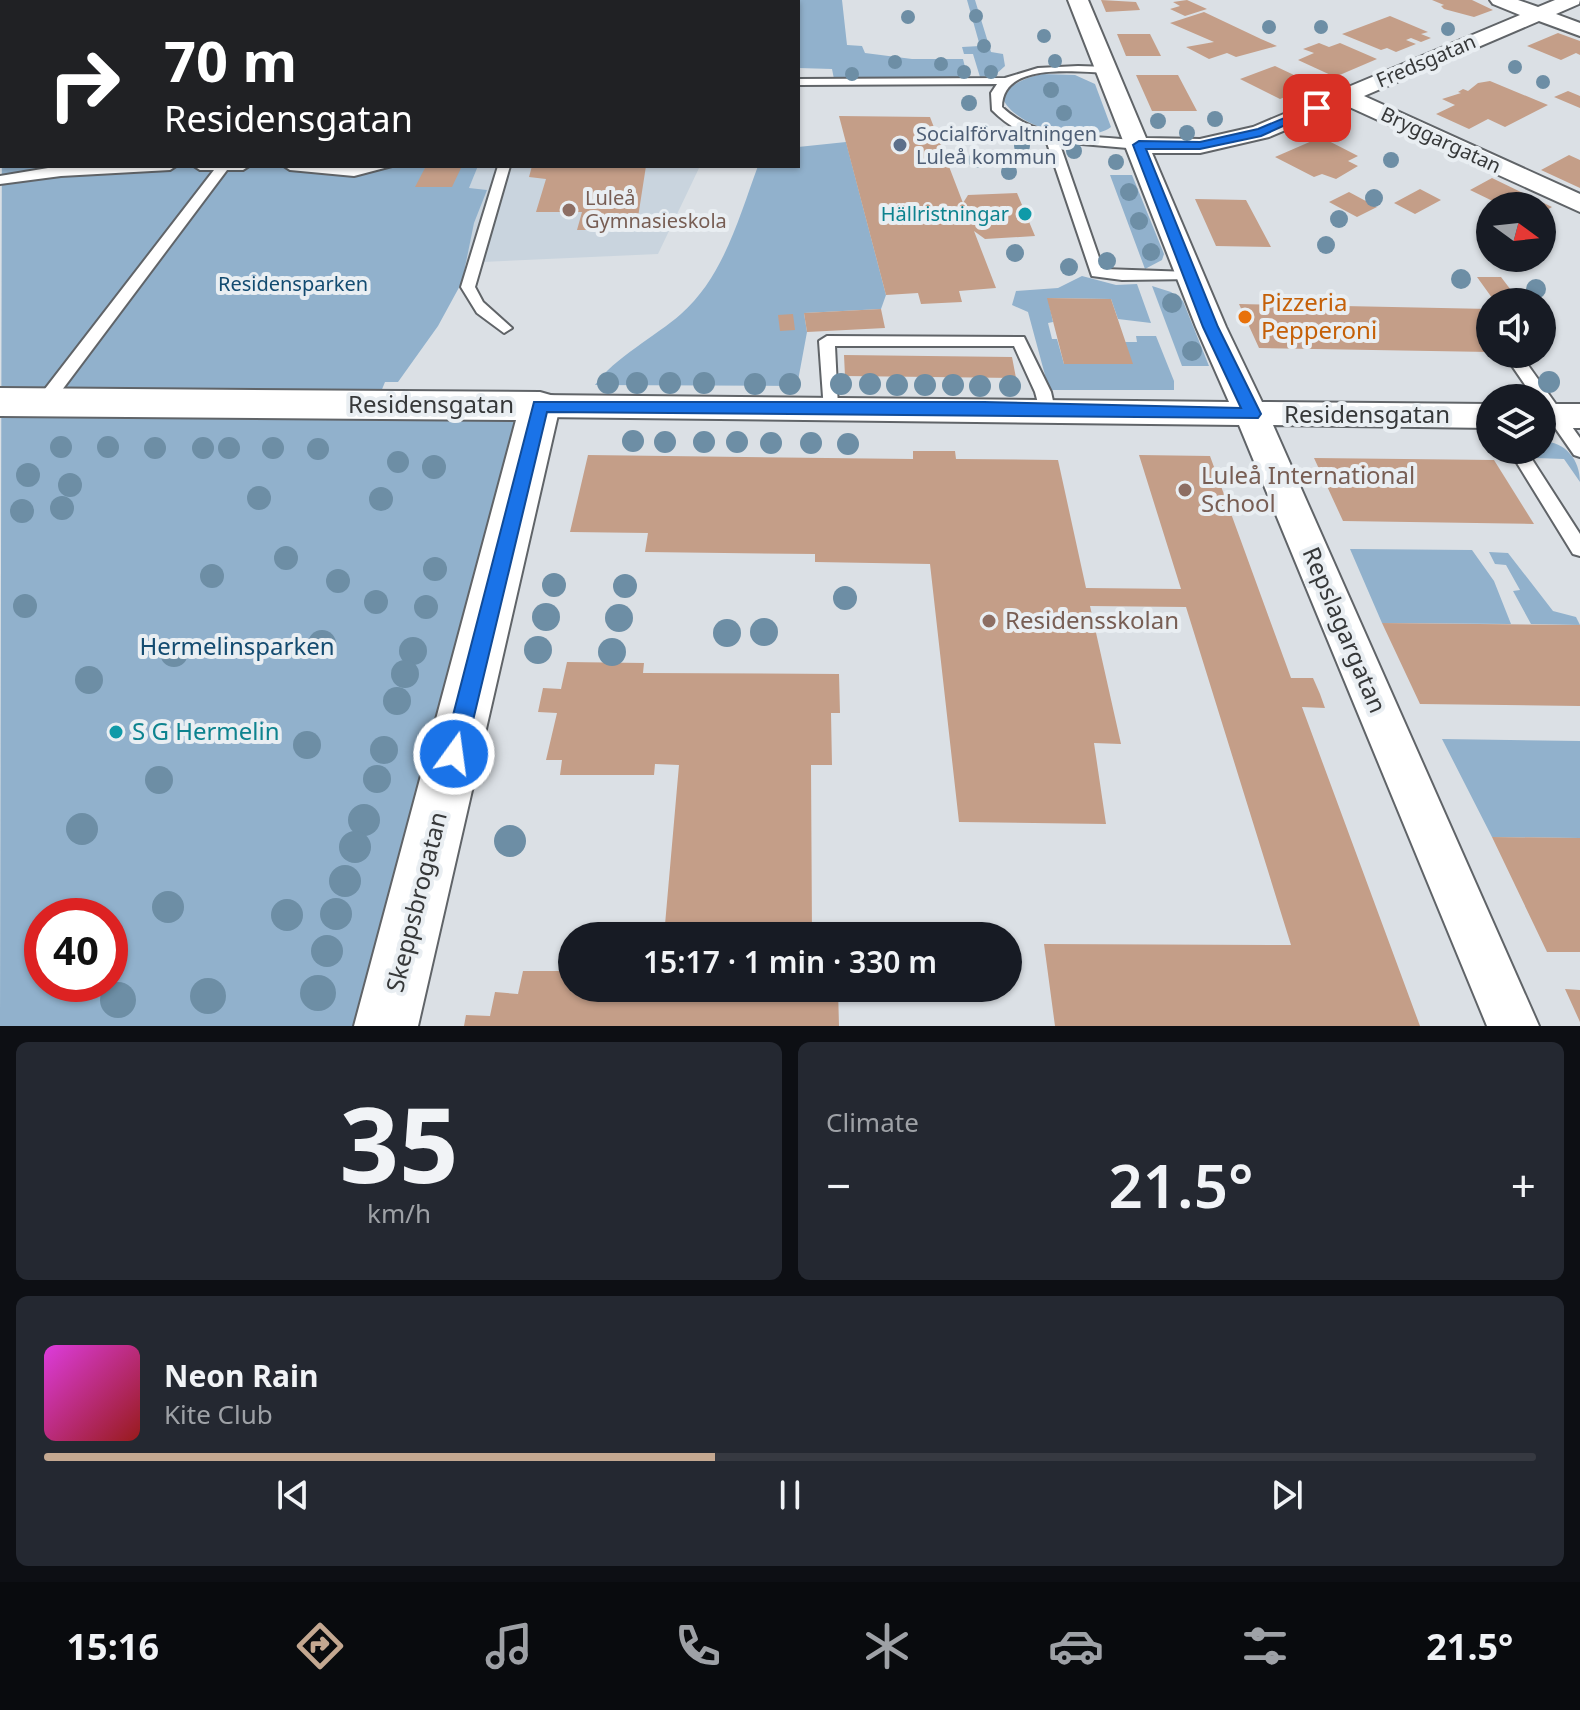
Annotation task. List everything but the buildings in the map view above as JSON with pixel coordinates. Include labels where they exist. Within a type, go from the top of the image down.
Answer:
[{"type":"street","name":"Repslagargatan","points":[[1078,0],[1229,370],[1252,414],[1513,1026]]},
{"type":"street","points":[[1500,0],[1580,30]]},
{"type":"street","name":"Fredsgatan","points":[[1139,145],[1200,146],[1261,132],[1572,0]]},
{"type":"street","name":"Bryggargatan","points":[[1345,96],[1580,204]]},
{"type":"street","name":"Residensgatan","points":[[0,402],[830,407],[1476,416]]},
{"type":"street","name":"Skeppsbrogatan","points":[[386,1026],[540,406]]},
{"type":"lane","points":[[1021,58],[1031,71]]},
{"type":"lane","points":[[800,82],[1007,81],[1031,71],[1109,70]]},
{"type":"lane","points":[[1007,81],[994,97],[996,108],[1018,126],[1051,137],[1139,145]]},
{"type":"lane","points":[[1051,137],[1097,273],[1190,276]]},
{"type":"lane","points":[[0,180],[64,169],[99,168]]},
{"type":"lane","points":[[44,402],[222,168]]},
{"type":"lane","points":[[311,168],[354,172],[375,168]]},
{"type":"lane","points":[[503,168],[468,287],[471,298],[478,306],[504,328]]},
{"type":"lane","points":[[830,407],[827,341],[1019,341],[1043,392],[1047,410]]},
{"type":"lane","points":[[1523,368],[1559,416],[1580,451]]},
{"type":"lane","points":[[1526,464],[1580,549]]},
{"type":"lane","points":[[379,1026],[379,960],[467,627],[501,562]]},
{"type":"shaded area","name":"Luleå Gymnasieskola","points":[[477,168],[699,168],[658,254],[437,264]]},
{"type":"green space","points":[[800,0],[842,0],[847,45],[862,46],[865,53],[912,59],[963,59],[968,79],[834,79],[832,69],[800,68]]},
{"type":"green space","points":[[967,0],[975,0],[991,52],[1003,54],[1005,66],[994,76],[980,77],[973,54],[964,54],[962,47],[980,46]]},
{"type":"green space","points":[[1042,74],[1075,75],[1095,84],[1111,127],[1085,135],[1052,131],[1036,126],[1010,109],[1003,99],[1009,89],[1024,79]]},
{"type":"green space","points":[[846,142],[886,295],[881,309],[804,313],[807,332],[797,386],[595,385],[624,356],[681,314],[696,299],[728,245],[757,168],[800,168],[800,147]]},
{"type":"green space","name":"Hermelinsparken","points":[[2,168],[477,168],[469,188],[487,190],[474,223],[462,282],[438,326],[398,382],[385,382],[376,404],[534,408],[393,1026],[0,1026]]},
{"type":"green space","points":[[1110,175],[1132,175],[1164,254],[1162,260],[1145,269]]},
{"type":"green space","points":[[1082,276],[1116,285],[1137,284],[1151,323],[1118,319],[1111,299],[1048,298],[1053,322],[1048,323],[1052,339],[1057,339],[1064,364],[1132,364],[1125,342],[1137,342],[1136,336],[1156,336],[1174,381],[1174,390],[1049,390],[1028,312],[1012,305],[1016,291],[1058,288]]},
{"type":"green space","points":[[1152,286],[1171,292],[1183,301],[1209,366],[1182,366]]},
{"type":"green space","points":[[1556,444],[1574,460],[1580,482],[1564,459],[1556,459]]},
{"type":"green space","points":[[1350,549],[1472,550],[1494,581],[1511,624],[1382,623]]},
{"type":"green space","points":[[1489,552],[1508,553],[1553,611],[1576,617],[1580,625],[1531,624],[1513,591],[1520,590],[1506,565],[1495,564]]},
{"type":"green space","points":[[1442,739],[1580,741],[1580,838],[1492,837]]},
{"type":"place","name":"Socialförvaltningen Luleå kommun","points":[[900,145]]},
{"type":"place","name":"Luleå Gymnasieskola","points":[[569,210]]},
{"type":"place","name":"Hällristningar","points":[[1025,214]]},
{"type":"place","name":"Pizzeria Pepperoni","points":[[1245,317]]},
{"type":"place","name":"Luleå International School","points":[[1185,490]]},
{"type":"place","name":"Residensskolan","points":[[989,621]]},
{"type":"place","name":"S G Hermelin","points":[[116,732]]},
{"type":"route","points":[[454,754],[540,406],[984,408],[1252,414],[1229,370],[1139,145],[1200,146],[1261,132],[1317,108]]},
{"type":"park label","name":"Residensparken","points":[[293,284]]}]
